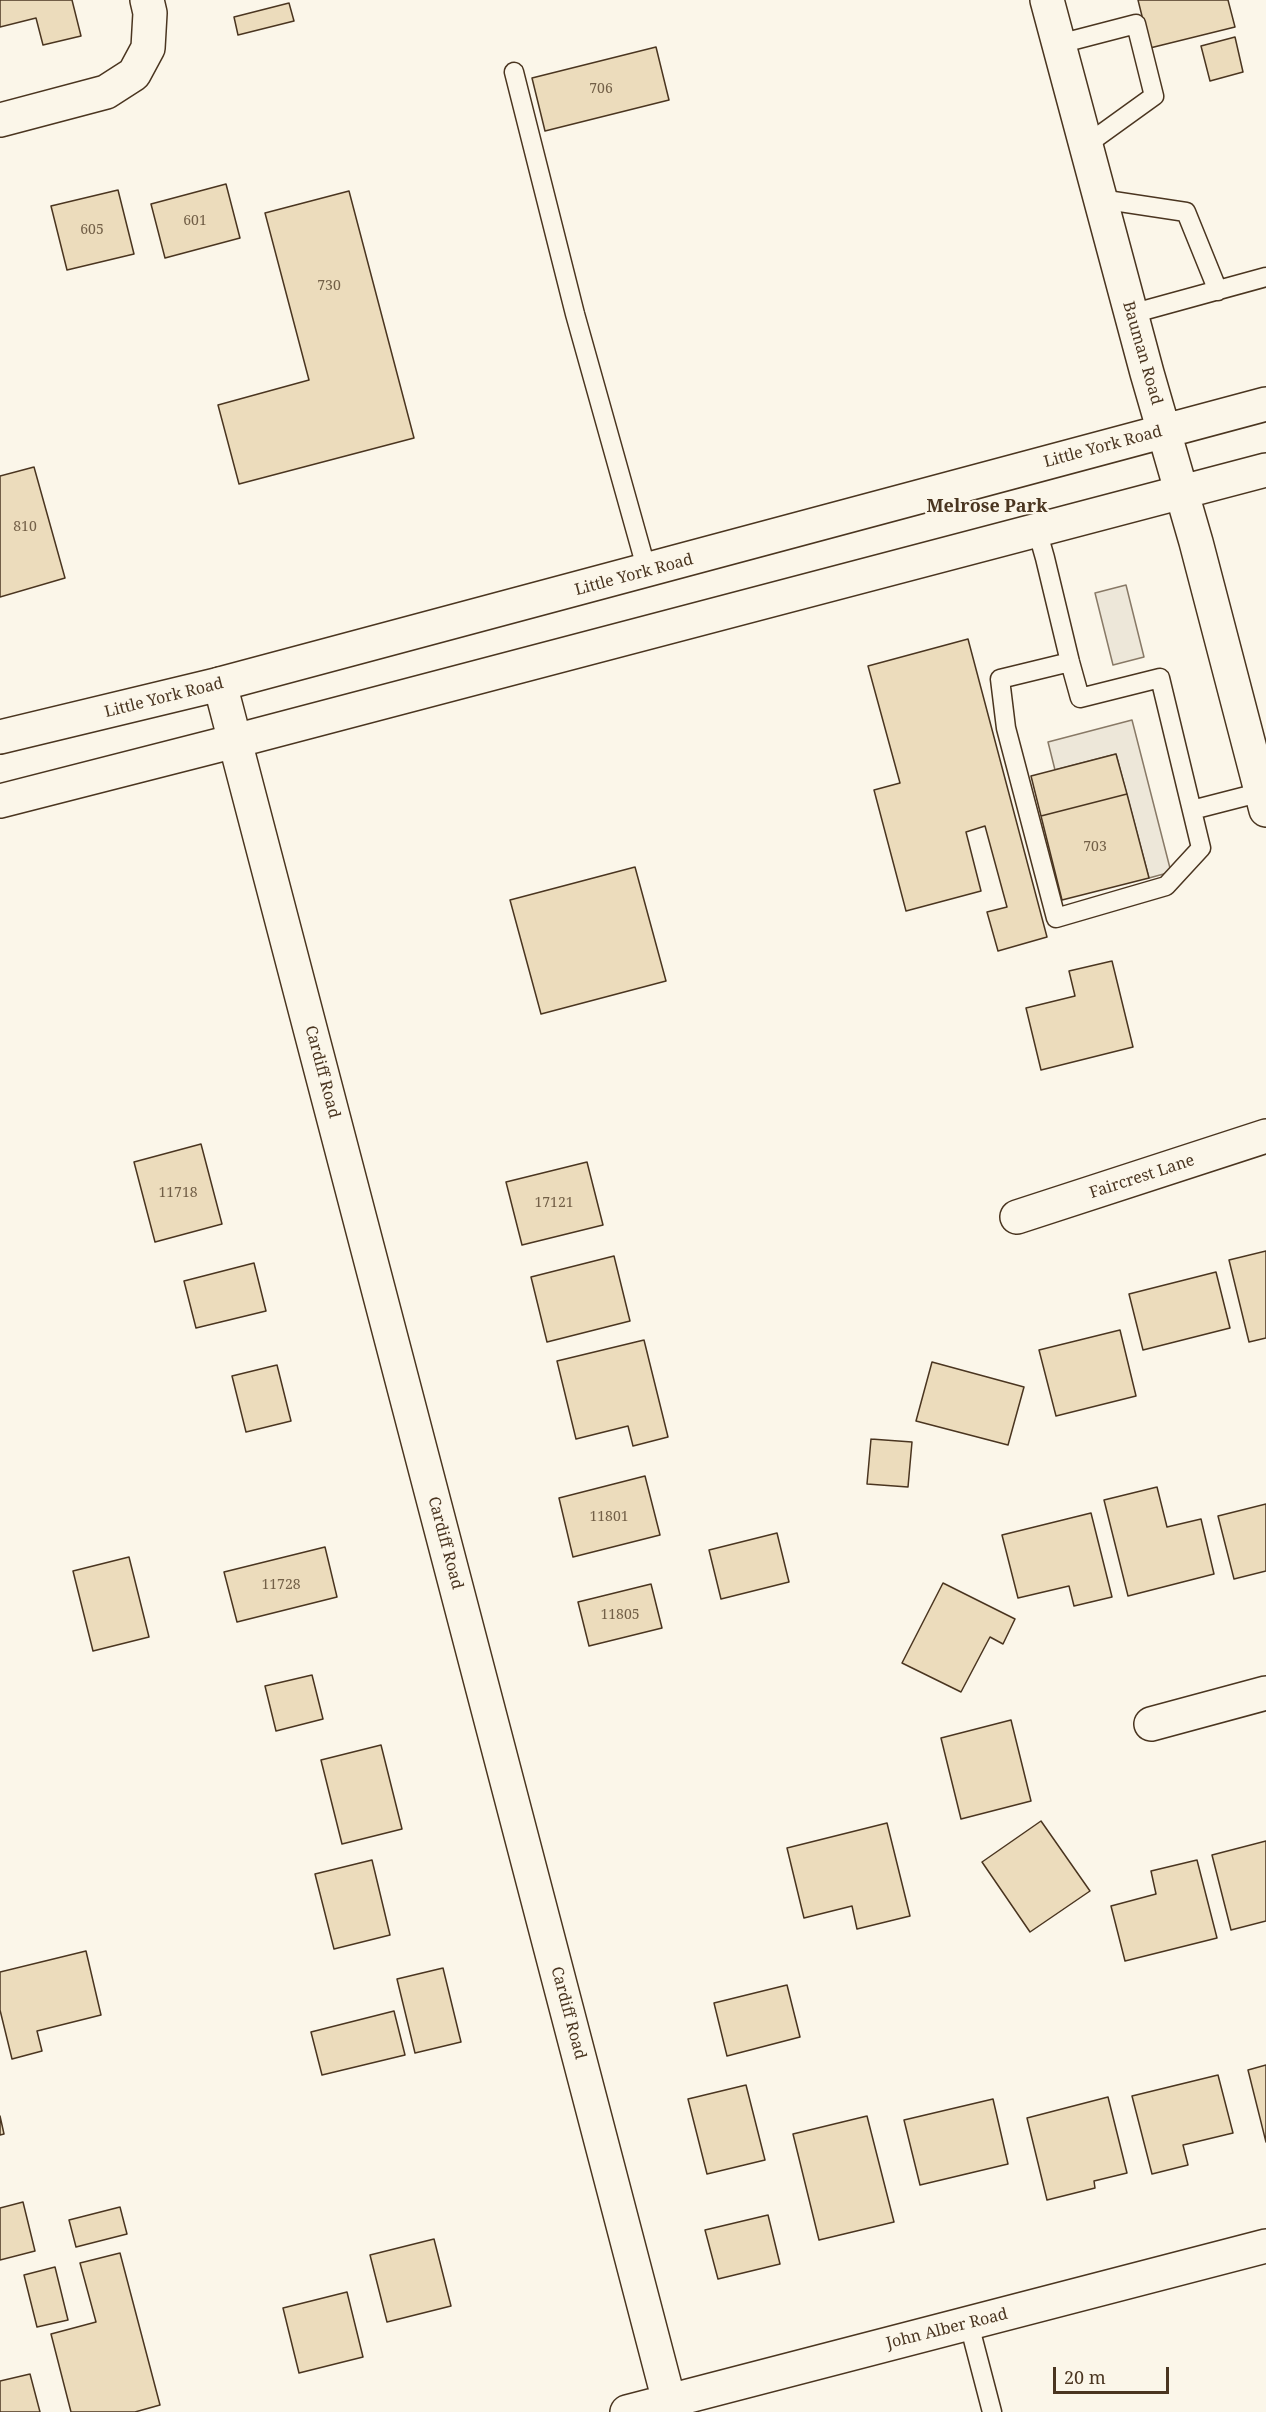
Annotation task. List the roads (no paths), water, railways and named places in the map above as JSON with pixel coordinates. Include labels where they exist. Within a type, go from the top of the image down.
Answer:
[{"type":"street","points":[[0,120],[106,92],[134,74],[148,48],[150,13],[147,0]]},
{"type":"street","name":"Bauman Road","points":[[1047,0],[1264,801]]},
{"type":"street","name":"Little York Road","points":[[0,737],[220,684],[1266,404]]},
{"type":"street","points":[[0,801],[1266,470]]},
{"type":"street","name":"Cardiff Road","points":[[220,684],[669,2401]]},
{"type":"street","name":"Faircrest Lane","points":[[1017,1217],[1266,1136]]},
{"type":"street","points":[[1151,1724],[1266,1693]]},
{"type":"street","name":"John Alber Road","points":[[627,2412],[1266,2246]]},
{"type":"lane","points":[[1059,44],[1136,24],[1154,96],[1086,145]]},
{"type":"lane","points":[[514,72],[575,314],[647,571]]},
{"type":"lane","points":[[1100,199],[1186,212],[1218,291]]},
{"type":"lane","points":[[1131,314],[1266,277]]},
{"type":"lane","points":[[1038,530],[1080,698],[1160,678],[1201,848],[1166,886],[1056,918],[1006,728],[1000,679],[1070,662]]},
{"type":"lane","points":[[1192,810],[1264,801]]},
{"type":"lane","points":[[969,2324],[992,2412]]},
{"type":"district","name":"Melrose Park","points":[[987,507]]}]
